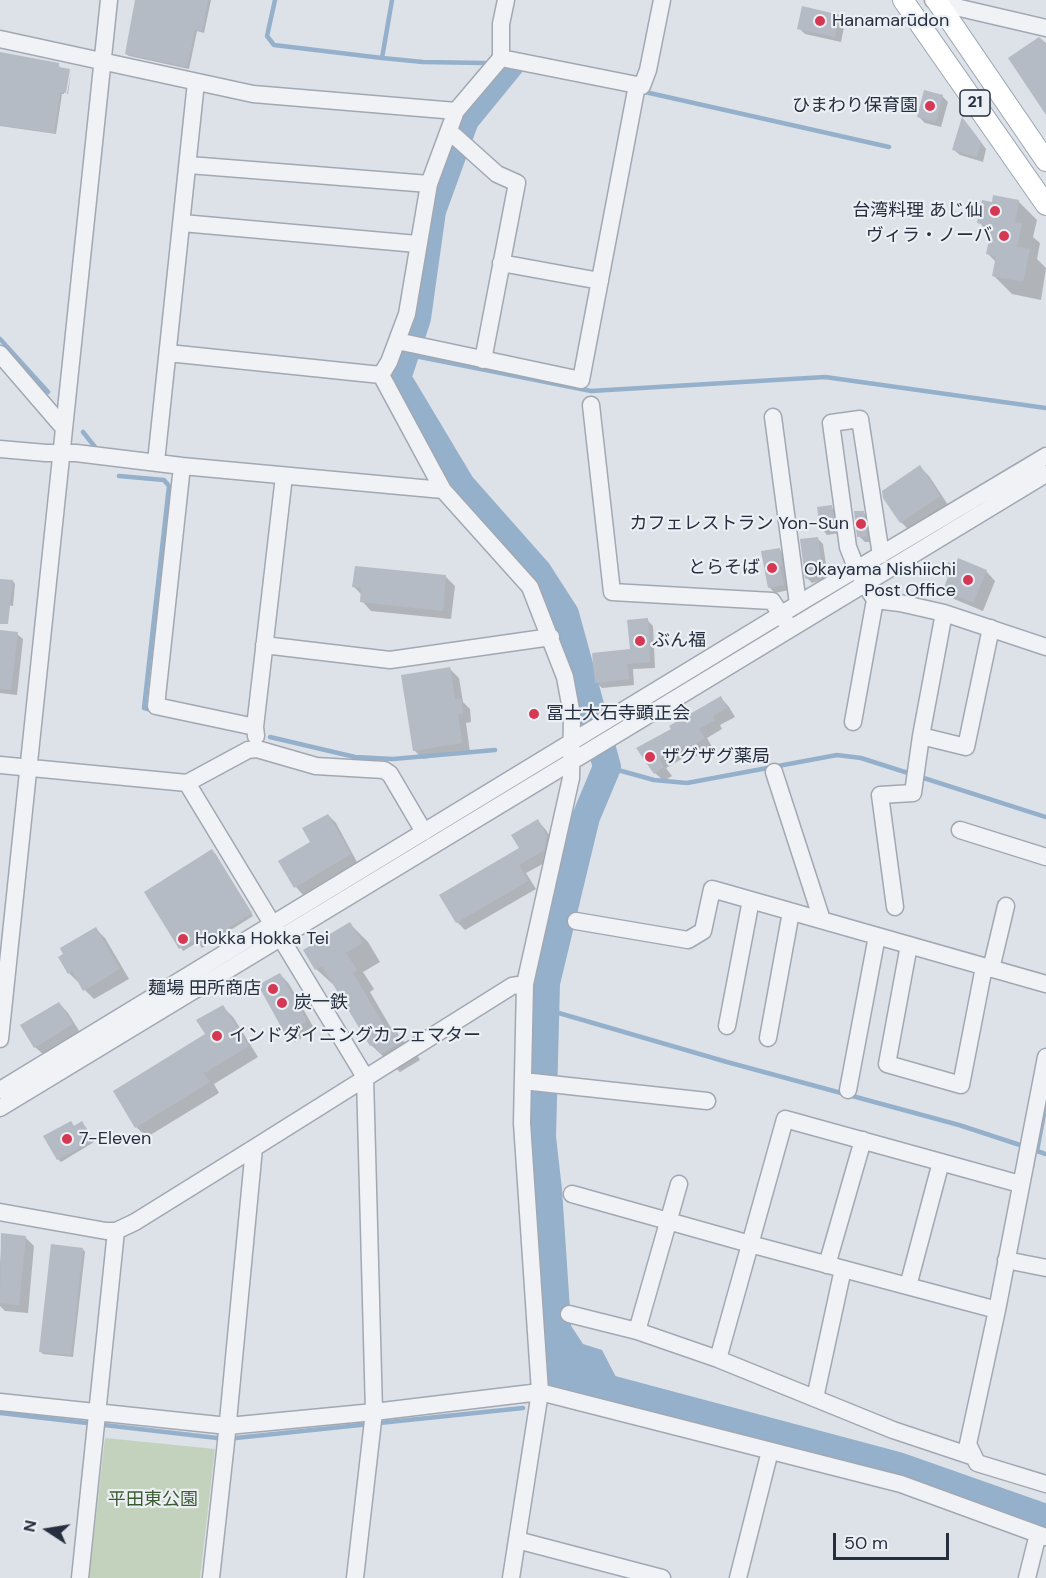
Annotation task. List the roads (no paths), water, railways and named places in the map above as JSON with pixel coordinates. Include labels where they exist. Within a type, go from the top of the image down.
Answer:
[{"type":"main road","name":"21","points":[[903,0],[1046,205]]},
{"type":"main road","name":"21","points":[[935,0],[1046,161]]},
{"type":"street","points":[[0,1039],[7,905],[28,767],[109,0]]},
{"type":"street","points":[[381,375],[404,342],[417,244],[429,184],[455,137],[456,111],[501,58],[501,24],[506,0]]},
{"type":"street","points":[[501,58],[642,86],[648,70],[663,0]]},
{"type":"street","points":[[935,0],[1046,28]]},
{"type":"street","points":[[0,39],[253,94],[456,111]]},
{"type":"street","points":[[156,462],[196,82]]},
{"type":"street","points":[[404,342],[581,380],[637,85]]},
{"type":"street","points":[[455,137],[497,174],[517,183],[483,360]]},
{"type":"street","points":[[189,165],[429,184]]},
{"type":"street","points":[[182,223],[417,244]]},
{"type":"street","points":[[501,263],[600,281]]},
{"type":"street","points":[[168,352],[381,375]]},
{"type":"street","points":[[0,354],[63,428]]},
{"type":"street","points":[[381,375],[443,490],[530,587],[565,677],[573,715],[571,778],[525,984],[528,1081],[522,1123],[540,1392],[511,1578]]},
{"type":"street","points":[[591,405],[612,592],[772,601],[785,622]]},
{"type":"street","points":[[773,417],[798,604]]},
{"type":"street","points":[[853,722],[875,600],[861,577],[848,547],[831,423],[860,419],[881,555]]},
{"type":"street","points":[[0,449],[61,452],[182,466],[443,490]]},
{"type":"street","points":[[0,1090],[593,750],[785,622],[798,604],[861,577],[881,555],[1046,456]]},
{"type":"street","points":[[182,466],[156,706],[255,727]]},
{"type":"street","points":[[0,1108],[277,930],[424,832],[612,717],[1046,474]]},
{"type":"street","points":[[257,749],[255,727],[284,476]]},
{"type":"street","points":[[875,600],[900,603],[944,614],[1046,647]]},
{"type":"street","points":[[895,907],[880,795],[913,793],[914,775],[944,614]]},
{"type":"street","points":[[921,735],[966,747],[991,628]]},
{"type":"street","points":[[264,645],[390,660],[550,637]]},
{"type":"street","points":[[0,765],[188,783],[248,750],[257,749],[316,766],[384,770],[390,774],[424,832]]},
{"type":"street","points":[[774,772],[822,920]]},
{"type":"street","points":[[188,783],[365,1077],[373,1419],[356,1578]]},
{"type":"street","points":[[960,830],[1046,857]]},
{"type":"street","points":[[576,921],[688,940],[703,931],[712,889],[1046,984]]},
{"type":"street","points":[[727,1026],[750,900]]},
{"type":"street","points":[[909,945],[887,1064],[961,1085],[988,968],[1006,906]]},
{"type":"street","points":[[768,1038],[791,912]]},
{"type":"street","points":[[848,1090],[877,936]]},
{"type":"street","points":[[0,1212],[116,1231],[135,1222],[512,986],[525,984]]},
{"type":"street","points":[[1046,1057],[997,1310],[968,1444],[977,1463],[1046,1484]]},
{"type":"street","points":[[528,1081],[707,1101]]},
{"type":"street","points":[[718,1359],[785,1119],[1020,1184]]},
{"type":"street","points":[[815,1398],[835,1267],[863,1140]]},
{"type":"street","points":[[211,1578],[254,1148]]},
{"type":"street","points":[[908,1287],[941,1162]]},
{"type":"street","points":[[637,1331],[679,1184]]},
{"type":"street","points":[[572,1194],[750,1245],[997,1310]]},
{"type":"street","points":[[80,1578],[116,1231]]},
{"type":"street","points":[[1006,1260],[1046,1268]]},
{"type":"street","points":[[569,1314],[637,1331],[718,1359],[893,1430],[974,1456]]},
{"type":"street","points":[[0,1402],[96,1421],[227,1434],[373,1419],[540,1392],[901,1485],[1042,1535],[1027,1578]]},
{"type":"street","points":[[738,1578],[770,1451]]},
{"type":"street","points":[[517,1540],[663,1578]]},
{"type":"water","points":[[566,1318],[583,1344],[602,1350],[617,1379],[612,1405],[558,1391],[548,1383],[546,1319]]},
{"type":"waterway","points":[[275,0],[267,36],[274,45],[382,58]]},
{"type":"waterway","points":[[392,0],[382,58],[423,62],[485,63]]},
{"type":"waterway","points":[[510,65],[465,120],[432,211],[417,318],[397,378],[461,485],[538,572],[565,614],[607,767],[586,817],[546,983],[542,1137],[548,1190],[559,1355]]},
{"type":"waterway","points":[[645,92],[889,147]]},
{"type":"waterway","points":[[0,339],[48,392]]},
{"type":"waterway","points":[[405,354],[591,391],[825,377],[1046,408]]},
{"type":"waterway","points":[[83,432],[95,447]]},
{"type":"waterway","points":[[119,476],[164,480],[169,486],[144,708],[152,710]]},
{"type":"waterway","points":[[270,737],[355,757],[393,759],[495,750]]},
{"type":"waterway","points":[[607,767],[654,780],[687,783],[837,755],[861,758],[1046,817]]},
{"type":"waterway","points":[[545,1009],[727,1062],[959,1125],[1020,1145]]},
{"type":"waterway","points":[[1046,1103],[1037,1151],[1046,1154]]},
{"type":"waterway","points":[[552,1386],[562,1378],[591,1384],[898,1466],[1046,1518]]},
{"type":"waterway","points":[[0,1413],[226,1439],[523,1408]]},
{"type":"place","name":"Hanamarūdon","points":[[820,21]]},
{"type":"place","name":"ひまわり保育園","points":[[930,106]]},
{"type":"place","name":"台湾料理 あじ仙","points":[[995,211]]},
{"type":"place","name":"ヴィラ・ノーバ","points":[[1004,236]]},
{"type":"place","name":"カフェレストラン Yon-Sun","points":[[861,524]]},
{"type":"place","name":"とらそば","points":[[772,568]]},
{"type":"place","name":"Okayama Nishiichi Post Office","points":[[968,580]]},
{"type":"place","name":"ぶん福","points":[[640,641]]},
{"type":"place","name":"冨士大石寺顕正会","points":[[534,714]]},
{"type":"place","name":"ザグザグ薬局","points":[[650,757]]},
{"type":"place","name":"Hokka Hokka Tei","points":[[183,939]]},
{"type":"place","name":"麺場 田所商店","points":[[273,989]]},
{"type":"place","name":"炭一鉄","points":[[282,1003]]},
{"type":"place","name":"インドダイニングカフェマター","points":[[217,1036]]},
{"type":"place","name":"7-Eleven","points":[[67,1139]]},
{"type":"park label","name":"平田東公園","points":[[153,1500]]}]
